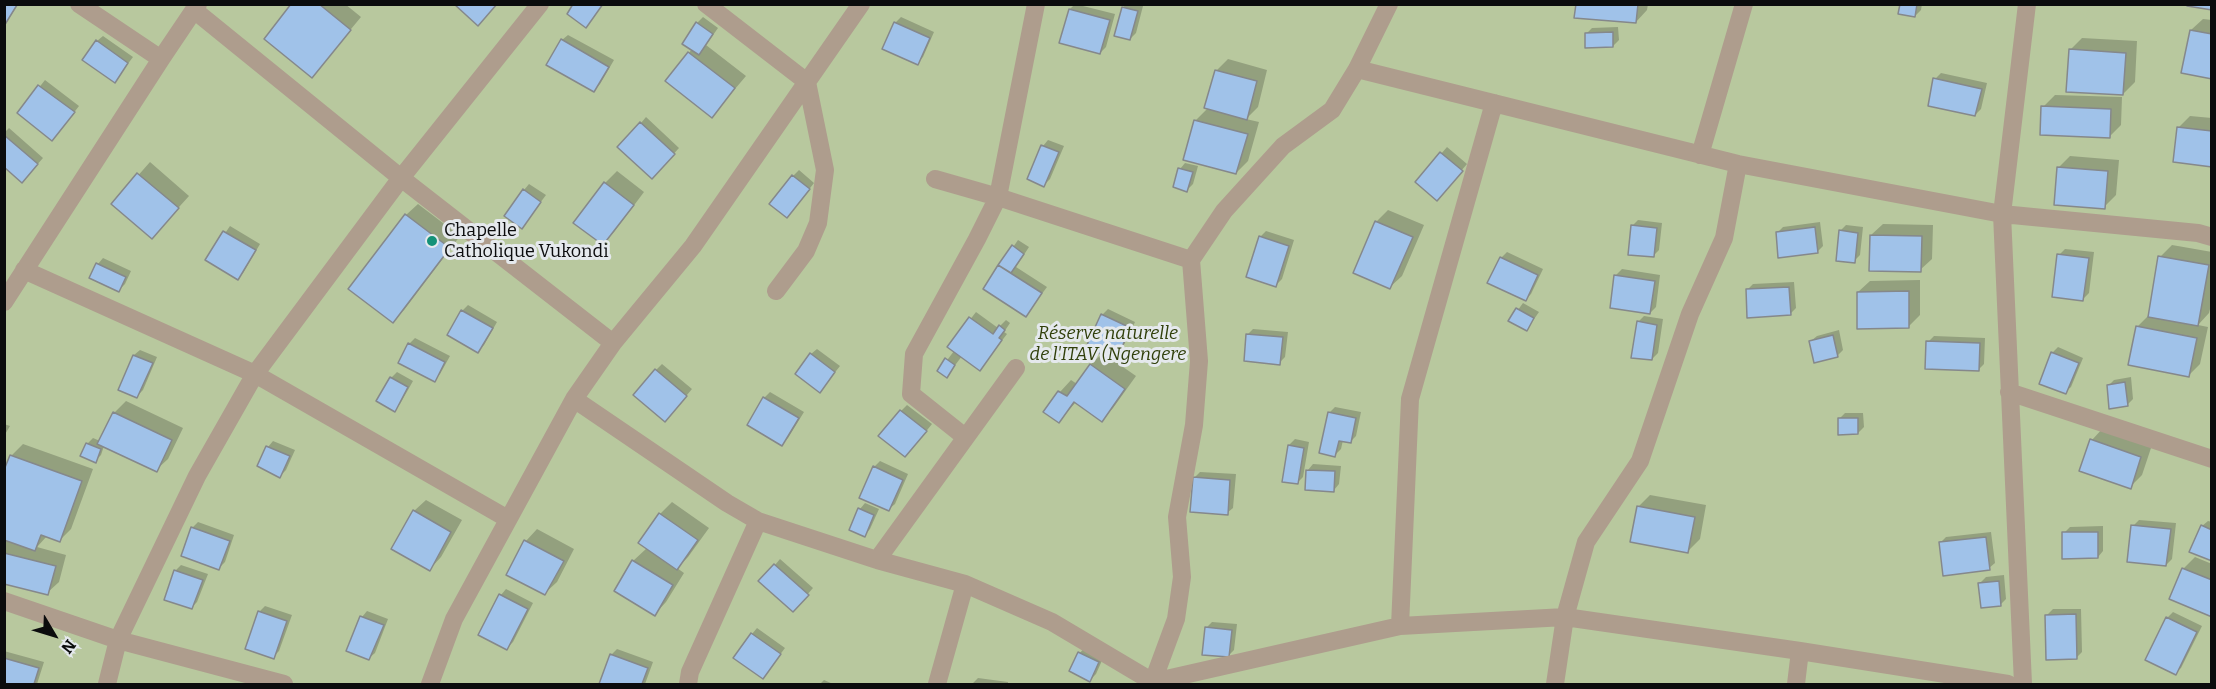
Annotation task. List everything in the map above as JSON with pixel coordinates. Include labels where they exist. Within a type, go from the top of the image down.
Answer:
[{"type":"street","points":[[79,4],[161,59]]},
{"type":"street","points":[[107,684],[118,640],[197,476],[255,374],[401,178],[540,4]]},
{"type":"street","points":[[706,4],[807,82],[825,170],[818,223],[806,251],[776,291]]},
{"type":"street","points":[[430,684],[454,619],[574,399],[613,343],[693,246],[861,4]]},
{"type":"street","points":[[965,437],[911,394],[914,354],[998,197],[1036,4]]},
{"type":"street","points":[[1153,683],[1176,619],[1182,577],[1177,517],[1194,425],[1199,361],[1191,260],[1224,211],[1282,146],[1332,110],[1357,69],[1389,4]]},
{"type":"street","points":[[1700,155],[1744,4]]},
{"type":"street","points":[[2023,684],[2002,214],[2027,4]]},
{"type":"street","points":[[4,302],[196,7],[401,178],[613,343]]},
{"type":"street","points":[[1357,69],[1738,164],[2002,214],[2198,233],[2211,237]]},
{"type":"street","points":[[1400,626],[1410,399],[1494,103]]},
{"type":"street","points":[[1555,684],[1565,617],[1586,542],[1640,461],[1690,314],[1724,238],[1738,164]]},
{"type":"street","points":[[935,179],[998,197],[1191,260]]},
{"type":"street","points":[[24,270],[255,374],[508,519]]},
{"type":"street","points":[[877,560],[1016,368]]},
{"type":"street","points":[[2009,392],[2211,459]]},
{"type":"street","points":[[574,399],[727,504],[758,521],[877,560],[965,584],[1052,622],[1153,683],[1400,626],[1565,617],[2008,684]]},
{"type":"street","points":[[688,684],[690,672],[758,521]]},
{"type":"street","points":[[937,684],[965,584]]},
{"type":"street","points":[[4,601],[118,640],[284,684]]},
{"type":"street","points":[[1796,684],[1800,651]]},
{"type":"green space","name":"Réserve naturelle de l'ITAV (Ngengere","points":[[5,5],[2211,5],[2211,684],[5,684]]},
{"type":"building","points":[[4,4],[17,5],[4,26]]},
{"type":"building","points":[[291,4],[319,4],[351,30],[312,78],[264,39]]},
{"type":"building","points":[[454,4],[497,4],[478,26]]},
{"type":"building","points":[[573,4],[603,4],[586,28],[567,14]]},
{"type":"building","points":[[1576,4],[1638,4],[1636,23],[1574,18]]},
{"type":"building","points":[[1900,4],[1917,4],[1915,17],[1898,14]]},
{"type":"building","points":[[2187,4],[2212,4],[2212,10],[2187,6]]},
{"type":"building","points":[[1122,7],[1138,11],[1130,40],[1114,36]]},
{"type":"building","points":[[1069,9],[1110,20],[1100,54],[1059,43]]},
{"type":"building","points":[[696,22],[713,34],[699,55],[682,44]]},
{"type":"building","points":[[894,22],[930,38],[918,65],[882,49]]},
{"type":"building","points":[[2190,30],[2212,34],[2212,79],[2181,73]]},
{"type":"building","points":[[1613,32],[1613,47],[1585,48],[1585,33]]},
{"type":"building","points":[[561,39],[609,67],[594,92],[546,65]]},
{"type":"building","points":[[96,40],[128,63],[115,83],[82,60]]},
{"type":"building","points":[[2069,49],[2126,53],[2123,95],[2066,92]]},
{"type":"building","points":[[688,52],[735,88],[712,118],[665,81]]},
{"type":"building","points":[[1215,70],[1257,81],[1247,120],[1204,108]]},
{"type":"building","points":[[1933,78],[1982,89],[1975,116],[1928,106]]},
{"type":"building","points":[[38,85],[75,112],[52,141],[17,113]]},
{"type":"building","points":[[2041,106],[2111,109],[2110,138],[2040,135]]},
{"type":"building","points":[[1194,120],[1248,134],[1236,174],[1183,160]]},
{"type":"building","points":[[640,122],[675,154],[652,179],[617,147]]},
{"type":"building","points":[[2177,127],[2212,131],[2212,167],[2173,162]]},
{"type":"building","points":[[4,135],[38,164],[22,183],[4,167]]},
{"type":"building","points":[[1041,145],[1059,152],[1044,187],[1027,179]]},
{"type":"building","points":[[1440,152],[1463,171],[1437,201],[1415,182]]},
{"type":"building","points":[[2057,167],[2108,171],[2105,209],[2054,205]]},
{"type":"building","points":[[1178,168],[1193,172],[1187,192],[1173,187]]},
{"type":"building","points":[[137,173],[179,208],[152,239],[111,204]]},
{"type":"building","points":[[792,175],[810,189],[787,218],[769,204]]},
{"type":"building","points":[[604,182],[634,205],[603,245],[573,223]]},
{"type":"building","points":[[523,189],[541,202],[522,229],[504,216]]},
{"type":"building","points":[[405,214],[450,248],[393,323],[348,289]]},
{"type":"building","points":[[1375,221],[1413,237],[1390,289],[1353,273]]},
{"type":"building","points":[[1631,225],[1657,228],[1654,257],[1628,255]]},
{"type":"building","points":[[1815,227],[1818,253],[1778,258],[1776,232]]},
{"type":"building","points":[[1839,230],[1858,233],[1855,263],[1836,261]]},
{"type":"building","points":[[223,231],[256,250],[238,280],[205,260]]},
{"type":"building","points":[[1870,235],[1922,236],[1921,272],[1869,271]]},
{"type":"building","points":[[1259,236],[1289,246],[1276,287],[1246,277]]},
{"type":"building","points":[[1012,245],[1024,254],[1011,273],[998,265]]},
{"type":"building","points":[[2057,254],[2089,258],[2083,301],[2052,297]]},
{"type":"building","points":[[2158,256],[2209,265],[2198,326],[2148,317]]},
{"type":"building","points":[[1500,257],[1538,275],[1526,301],[1487,283]]},
{"type":"building","points":[[96,263],[126,277],[119,292],[89,278]]},
{"type":"building","points":[[998,265],[1042,293],[1026,317],[983,289]]},
{"type":"building","points":[[1614,275],[1655,281],[1650,314],[1610,308]]},
{"type":"building","points":[[1789,287],[1791,315],[1747,318],[1746,289]]},
{"type":"building","points":[[1909,291],[1909,328],[1857,329],[1857,292]]},
{"type":"building","points":[[1516,308],[1534,318],[1527,331],[1508,321]]},
{"type":"building","points":[[461,310],[493,328],[478,353],[447,335]]},
{"type":"building","points":[[1101,314],[1131,328],[1115,361],[1086,347]]},
{"type":"building","points":[[969,317],[993,334],[999,325],[1005,330],[999,338],[1002,340],[980,371],[947,347]]},
{"type":"building","points":[[1637,321],[1657,325],[1652,360],[1631,358]]},
{"type":"building","points":[[2136,326],[2197,338],[2189,377],[2128,365]]},
{"type":"building","points":[[1246,334],[1283,337],[1280,365],[1244,361]]},
{"type":"building","points":[[1833,335],[1838,357],[1814,363],[1809,341]]},
{"type":"building","points":[[1926,341],[1980,343],[1979,371],[1925,369]]},
{"type":"building","points":[[408,343],[445,362],[435,382],[398,363]]},
{"type":"building","points":[[2051,352],[2079,363],[2066,394],[2039,384]]},
{"type":"building","points":[[810,353],[835,372],[820,393],[795,374]]},
{"type":"building","points":[[133,355],[153,363],[137,398],[118,390]]},
{"type":"building","points":[[945,358],[955,365],[947,378],[937,371]]},
{"type":"building","points":[[1090,364],[1125,389],[1102,422],[1074,402],[1059,423],[1043,412],[1058,391],[1067,396]]},
{"type":"building","points":[[655,369],[687,396],[665,422],[633,395]]},
{"type":"building","points":[[390,377],[408,387],[395,412],[376,401]]},
{"type":"building","points":[[2125,382],[2128,406],[2109,409],[2107,385]]},
{"type":"building","points":[[763,397],[799,418],[782,446],[747,425]]},
{"type":"building","points":[[900,410],[927,431],[905,457],[878,436]]},
{"type":"building","points":[[113,412],[172,440],[157,472],[97,444]]},
{"type":"building","points":[[1328,412],[1356,418],[1351,443],[1339,441],[1335,457],[1319,453]]},
{"type":"building","points":[[1838,418],[1858,418],[1858,434],[1838,435]]},
{"type":"building","points":[[2090,439],[2141,457],[2131,489],[2079,471]]},
{"type":"building","points":[[86,443],[101,449],[96,463],[80,456]]},
{"type":"building","points":[[1288,445],[1304,448],[1298,484],[1282,482]]},
{"type":"building","points":[[266,446],[290,456],[280,478],[257,466]]},
{"type":"building","points":[[10,455],[82,481],[60,542],[41,535],[35,551],[4,540],[4,470]]},
{"type":"building","points":[[873,466],[903,480],[889,511],[859,498]]},
{"type":"building","points":[[1306,470],[1335,471],[1334,492],[1305,490]]},
{"type":"building","points":[[1193,477],[1230,480],[1228,515],[1190,512]]},
{"type":"building","points":[[1637,506],[1695,517],[1688,553],[1630,542]]},
{"type":"building","points":[[858,508],[874,515],[865,537],[849,530]]},
{"type":"building","points":[[413,510],[451,532],[430,571],[391,549]]},
{"type":"building","points":[[659,513],[698,540],[677,570],[638,543]]},
{"type":"building","points":[[2131,525],[2171,529],[2166,566],[2127,562]]},
{"type":"building","points":[[2201,525],[2212,530],[2212,561],[2189,552]]},
{"type":"building","points":[[191,527],[230,541],[219,570],[181,556]]},
{"type":"building","points":[[2062,532],[2098,532],[2098,558],[2062,559]]},
{"type":"building","points":[[1986,537],[1990,570],[1943,576],[1939,542]]},
{"type":"building","points":[[524,540],[564,561],[545,595],[506,575]]},
{"type":"building","points":[[4,553],[56,566],[48,595],[4,584]]},
{"type":"building","points":[[632,560],[673,585],[655,616],[614,591]]},
{"type":"building","points":[[774,564],[809,595],[793,612],[758,581]]},
{"type":"building","points":[[2182,568],[2212,580],[2212,617],[2169,599]]},
{"type":"building","points":[[174,570],[203,580],[192,609],[164,600]]},
{"type":"building","points":[[1999,581],[2001,606],[1981,608],[1978,583]]},
{"type":"building","points":[[499,594],[528,609],[507,650],[478,635]]},
{"type":"building","points":[[258,611],[287,621],[274,659],[245,649]]},
{"type":"building","points":[[2076,614],[2077,659],[2046,660],[2045,615]]},
{"type":"building","points":[[360,616],[384,625],[369,660],[346,651]]},
{"type":"building","points":[[2166,617],[2197,632],[2176,675],[2145,660]]},
{"type":"building","points":[[1205,627],[1232,630],[1229,657],[1202,655]]},
{"type":"building","points":[[751,633],[781,654],[763,679],[733,658]]},
{"type":"building","points":[[1078,652],[1099,662],[1090,682],[1069,671]]},
{"type":"building","points":[[610,654],[648,668],[642,684],[599,684]]},
{"type":"building","points":[[4,658],[39,668],[34,684],[4,684]]},
{"type":"place","name":"Chapelle Catholique Vukondi","points":[[432,241]]}]
